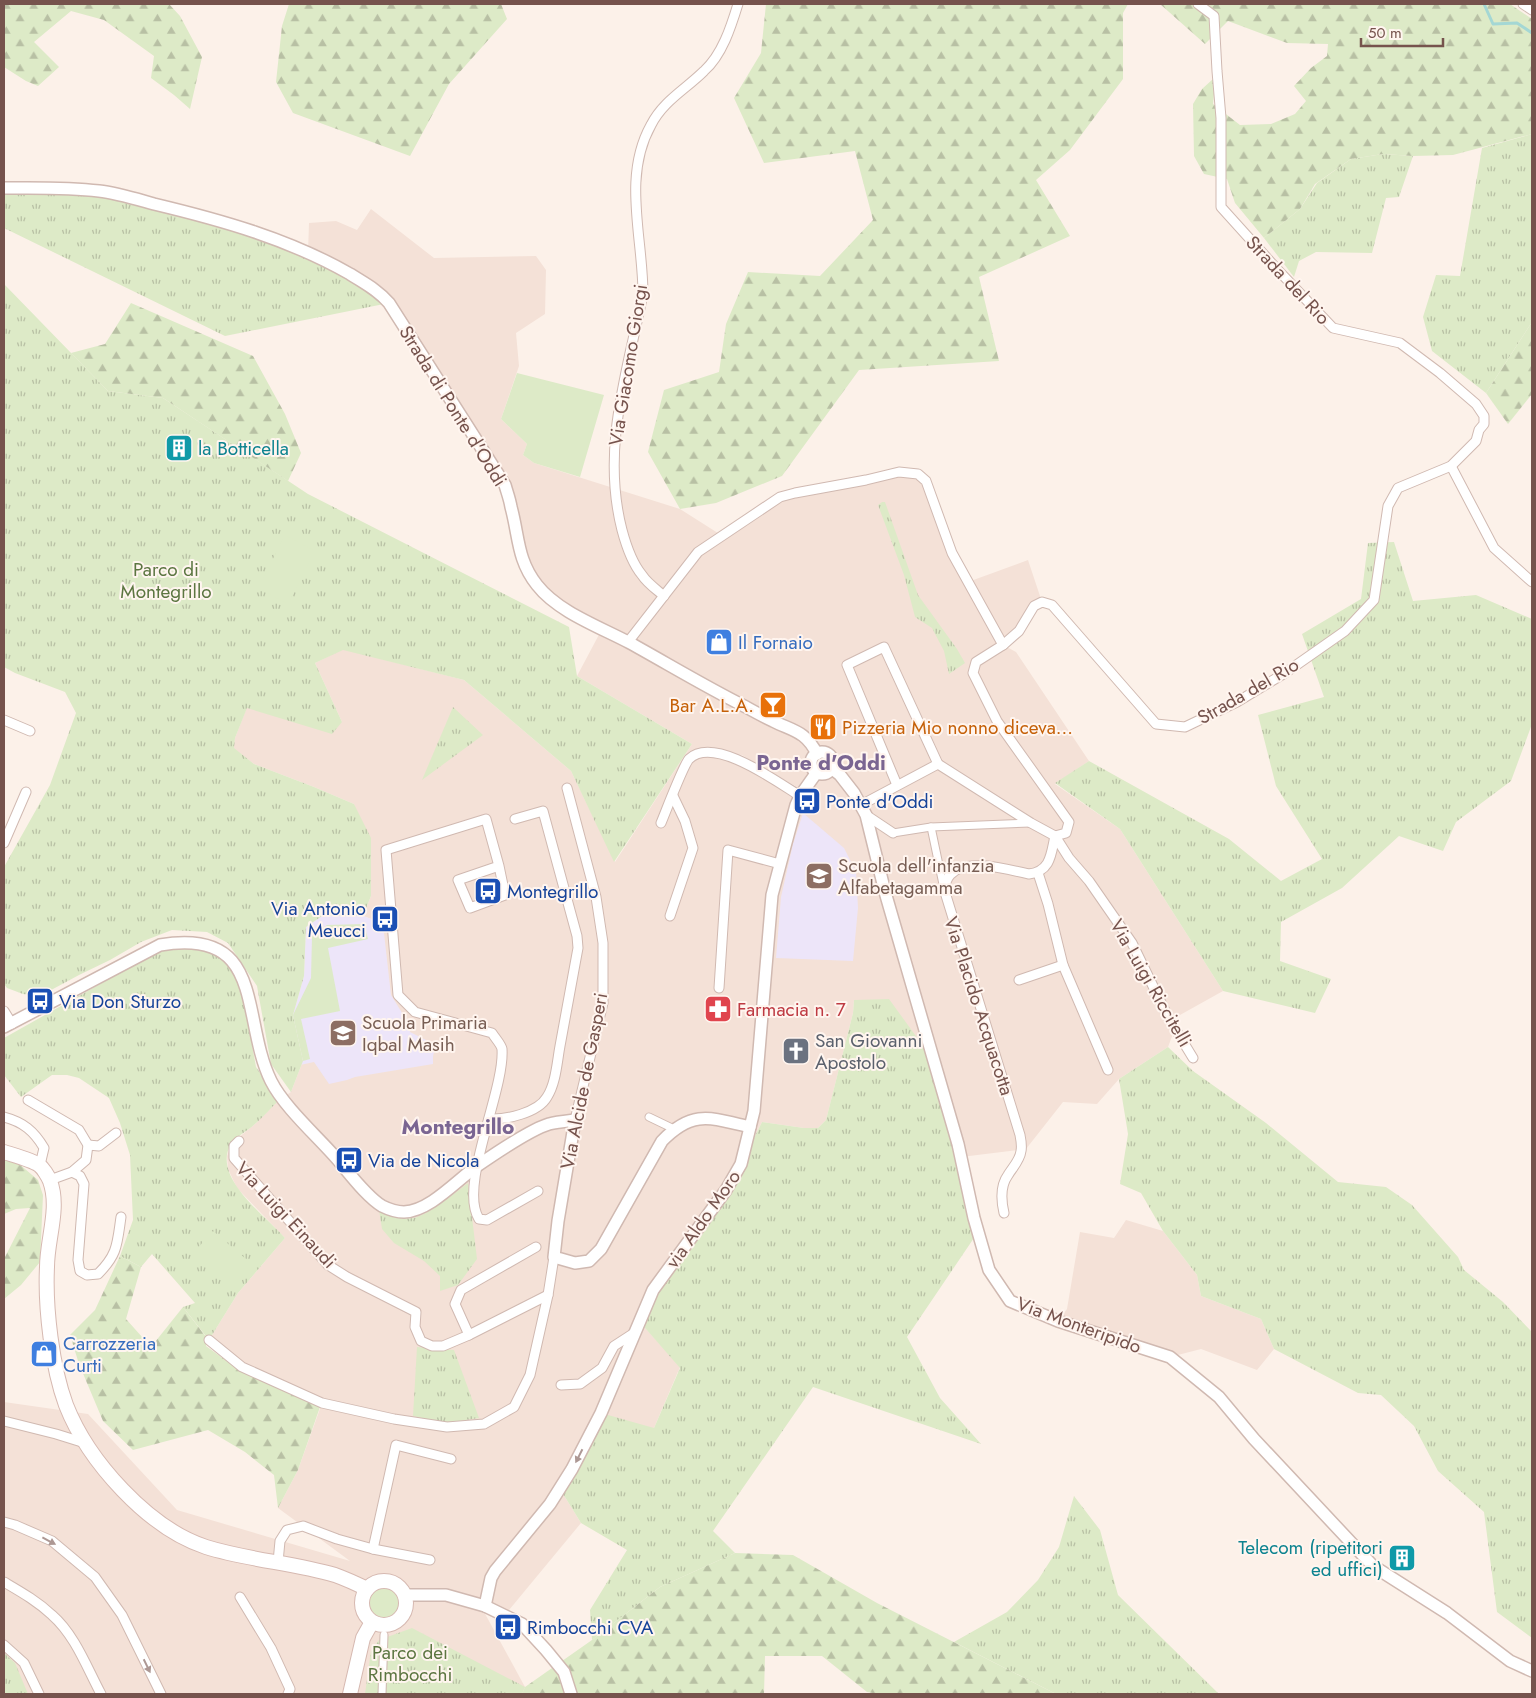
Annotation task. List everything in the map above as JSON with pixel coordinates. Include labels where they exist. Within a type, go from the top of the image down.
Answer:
[{"type":"main road","points":[[4,1152],[40,1165],[50,1180],[54,1198],[47,1266],[48,1299],[57,1375],[66,1405],[85,1443],[112,1479],[134,1502],[167,1527],[204,1546],[336,1576],[367,1589]]},
{"type":"main road","points":[[380,1581],[395,1584],[404,1595],[405,1608],[398,1620],[385,1625],[372,1622],[363,1610],[363,1595],[373,1584],[380,1581]]},
{"type":"main road","points":[[350,1694],[363,1638],[372,1622]]},
{"type":"street","name":"Via Giacomo Giorgi","points":[[664,596],[642,576],[627,546],[618,516],[613,471],[621,395],[643,294],[635,201],[636,171],[640,150],[651,124],[668,101],[705,71],[716,58],[738,4]]},
{"type":"street","name":"Strada del Rio","points":[[1003,645],[1019,632],[1034,606],[1042,602],[1052,605],[1156,724],[1185,727],[1237,702],[1286,673],[1345,631],[1374,600],[1388,506],[1398,488],[1451,466],[1476,441],[1479,430],[1484,424],[1484,416],[1476,404],[1440,373],[1400,343],[1333,328],[1222,207],[1222,118],[1214,16],[1198,4]]},
{"type":"street","points":[[1523,4],[1532,10]]},
{"type":"street","name":"Strada di Ponte d'Oddi","points":[[4,188],[65,188],[101,191],[191,213],[250,230],[308,253],[338,267],[374,288],[389,303],[505,485],[512,508],[517,542],[526,570],[538,586],[552,600],[571,613],[774,722],[800,732],[811,742],[816,754],[824,752],[828,754],[832,760],[831,768]]},
{"type":"street","points":[[1451,466],[1494,548],[1532,582]]},
{"type":"street","points":[[628,642],[698,552],[780,498],[795,493],[899,472],[918,474],[926,481],[952,553],[1003,645],[976,662],[973,673],[998,721],[1069,822],[1066,833],[1051,834],[938,764],[884,647],[847,665],[897,786]]},
{"type":"street","points":[[4,720],[30,731]]},
{"type":"street","points":[[661,823],[688,760],[700,753],[713,752],[733,758],[800,796]]},
{"type":"street","points":[[816,754],[811,761],[813,769],[817,772],[825,773],[831,768]]},
{"type":"street","points":[[938,764],[897,786],[863,810],[893,833],[931,827],[1031,823]]},
{"type":"street","name":"Via Monteripido","points":[[831,768],[840,775],[863,810],[958,1144],[974,1218],[989,1270],[1010,1301],[1058,1321],[1170,1357],[1219,1397],[1266,1453],[1373,1566],[1447,1613],[1510,1661],[1532,1671]]},
{"type":"street","name":"via Aldo Moro","points":[[485,1606],[491,1578],[495,1571],[550,1504],[572,1469],[601,1413],[653,1290],[726,1190],[741,1164],[754,1111],[772,895],[792,818],[800,796],[817,772]]},
{"type":"street","name":"Via Alcide de Gasperi","points":[[554,1257],[558,1221],[575,1120],[602,1003],[604,943],[596,897],[567,788]]},
{"type":"street","points":[[4,844],[26,792]]},
{"type":"street","points":[[670,916],[693,848],[685,822],[672,796]]},
{"type":"street","points":[[488,1119],[499,1120],[519,1115],[540,1105],[547,1098],[554,1077],[578,948],[577,936],[544,811],[515,819]]},
{"type":"street","points":[[499,866],[458,880],[470,908],[505,895],[499,866],[486,819],[386,850],[398,995],[415,1012],[492,1033],[502,1047],[501,1065],[476,1167],[474,1187],[475,1212],[479,1219],[487,1220],[538,1190]]},
{"type":"street","points":[[931,827],[944,889]]},
{"type":"street","points":[[944,889],[950,875],[959,868],[971,865],[1029,874],[1038,873],[1046,867],[1051,834]]},
{"type":"street","name":"Via Luigi Riccitelli","points":[[1051,834],[1089,882],[1132,943],[1168,1017],[1193,1058]]},
{"type":"street","points":[[719,988],[728,850],[780,864]]},
{"type":"street","points":[[1038,873],[1064,965],[1108,1070]]},
{"type":"street","name":"Via Placido Acquacotta","points":[[944,889],[947,904],[1020,1135],[1022,1151],[1004,1182],[1002,1201],[1004,1213]]},
{"type":"street","points":[[4,1011],[8,1026],[160,945],[176,942],[210,946],[225,955],[238,967],[244,980],[262,1056],[272,1083],[283,1099],[350,1174],[382,1205],[391,1210],[403,1212],[415,1210],[440,1195],[476,1167],[523,1137],[548,1124],[575,1120]]},
{"type":"street","points":[[1019,980],[1064,965]]},
{"type":"street","points":[[28,1100],[79,1130],[88,1145],[86,1160],[72,1172],[50,1180]]},
{"type":"street","points":[[649,1117],[674,1129]]},
{"type":"street","points":[[209,1340],[250,1371],[322,1403],[394,1419],[447,1427],[484,1424],[514,1407],[530,1375],[548,1295],[554,1257],[576,1263],[589,1261],[601,1250],[662,1141],[674,1129],[690,1120],[709,1117],[750,1127]]},
{"type":"street","points":[[4,1118],[23,1124],[36,1134],[44,1148],[40,1165]]},
{"type":"street","points":[[88,1145],[99,1146],[116,1133]]},
{"type":"street","name":"Via Luigi Einaudi","points":[[239,1141],[234,1146],[234,1158],[328,1265],[347,1277],[416,1312],[415,1327],[421,1341],[432,1346],[443,1346],[548,1295]]},
{"type":"street","points":[[72,1172],[80,1176],[84,1184],[78,1260],[80,1271],[88,1275],[98,1274],[110,1262],[117,1246],[121,1217]]},
{"type":"street","points":[[469,1335],[455,1304],[461,1290],[536,1247]]},
{"type":"street","points":[[561,1384],[580,1384],[602,1368],[614,1346],[634,1333]]},
{"type":"street","points":[[4,1421],[85,1443]]},
{"type":"street","points":[[374,1549],[396,1446],[451,1459]]},
{"type":"street","points":[[4,1522],[52,1542],[95,1577],[122,1614],[161,1694]]},
{"type":"street","points":[[278,1562],[280,1541],[287,1530],[303,1526],[337,1539],[374,1549],[430,1560]]},
{"type":"street","points":[[4,1582],[30,1597],[54,1616],[70,1636],[101,1694]]},
{"type":"street","points":[[404,1595],[446,1595],[485,1606],[522,1624],[564,1672],[571,1694]]},
{"type":"street","points":[[240,1596],[271,1648],[290,1693]]},
{"type":"street","points":[[382,1694],[384,1635]]},
{"type":"street","points":[[4,1645],[24,1663],[39,1694]]},
{"type":"shaded area","points":[[371,209],[434,258],[536,256],[546,270],[545,314],[516,333],[519,366],[501,419],[527,444],[523,455],[534,463],[680,509],[721,535],[780,497],[866,480],[918,474],[968,582],[1028,560],[1042,602],[1003,645],[1016,652],[1089,761],[1055,784],[1120,829],[1223,991],[1180,1015],[1168,1047],[1119,1079],[1097,1104],[1063,1102],[1026,1149],[961,1157],[854,1000],[853,1013],[826,1120],[818,1128],[762,1122],[741,1164],[639,1321],[680,1367],[654,1428],[560,1489],[581,1523],[504,1616],[483,1610],[525,1687],[522,1694],[4,1694],[4,1402],[88,1414],[177,1510],[350,1561],[278,1508],[298,1470],[322,1403],[249,1371],[209,1340],[238,1293],[285,1238],[237,1188],[228,1169],[227,1156],[232,1143],[255,1124],[279,1100],[291,1092],[303,1061],[377,921],[363,916],[371,896],[354,804],[254,764],[233,748],[247,707],[342,722],[315,663],[343,649],[464,680],[571,771],[615,862],[692,744],[577,676],[602,629],[571,613],[526,569],[505,485],[389,303],[308,253],[309,223],[336,221],[357,230]],"holes":[[[699,748],[742,755],[797,787],[773,779],[713,752],[690,758]]]},
{"type":"shaded area","points":[[803,813],[844,848],[856,872],[858,908],[853,961],[776,958],[781,897],[793,844]]},
{"type":"shaded area","points":[[322,916],[363,916],[377,921],[384,933],[391,995],[409,1024],[410,1032],[436,1045],[433,1064],[355,1077],[329,1084],[314,1062],[300,1065],[303,1060],[293,1015],[304,976],[306,927]]},
{"type":"shaded area","points":[[1126,1220],[1163,1231],[1197,1275],[1201,1296],[1261,1319],[1274,1349],[1257,1370],[1201,1349],[1170,1357],[1058,1321],[1067,1309],[1080,1232],[1114,1238]]},
{"type":"green space","points":[[4,4],[169,4],[180,16],[202,57],[190,109],[151,78],[154,56],[104,20],[71,11],[34,42],[59,67],[38,86],[26,81],[4,67]]},
{"type":"green space","points":[[289,4],[501,4],[507,19],[449,84],[410,156],[293,113],[276,82],[282,26]]},
{"type":"green space","points":[[766,4],[1128,4],[1123,13],[1123,79],[1070,150],[1036,180],[1070,236],[979,277],[999,361],[859,370],[782,476],[716,503],[680,509],[648,452],[664,390],[719,372],[726,324],[748,272],[820,276],[873,220],[855,151],[764,163],[734,98],[761,53]]},
{"type":"green space","points":[[1160,4],[1510,4],[1532,19],[1532,134],[1453,155],[1413,156],[1383,154],[1351,159],[1315,184],[1300,209],[1264,238],[1235,203],[1227,179],[1204,174],[1194,156],[1193,104],[1202,89],[1213,79],[1213,104],[1240,125],[1271,124],[1295,114],[1306,101],[1294,86],[1311,68],[1327,56],[1328,44],[1287,43],[1228,21],[1205,44]]},
{"type":"green space","points":[[1532,134],[1532,322],[1486,393],[1432,351],[1423,317],[1436,275],[1460,276],[1482,148]]},
{"type":"green space","points":[[1383,154],[1413,156],[1399,197],[1386,198],[1372,253],[1316,252],[1299,261],[1294,277],[1264,238],[1300,209],[1317,183],[1351,159]]},
{"type":"green space","points":[[4,188],[101,191],[308,253],[389,303],[225,336],[4,228]]},
{"type":"green space","name":"Parco di Montegrillo","points":[[4,284],[108,391],[163,398],[308,494],[569,627],[577,676],[692,744],[614,862],[571,771],[464,680],[343,650],[315,663],[342,722],[332,734],[247,708],[235,738],[234,748],[254,764],[354,804],[371,838],[371,896],[363,916],[322,916],[306,927],[304,976],[293,1015],[303,1061],[291,1092],[271,1064],[257,986],[228,943],[207,932],[172,930],[141,942],[40,996],[23,994],[7,988],[4,984],[4,867],[50,785],[76,713],[65,692],[4,667]]},
{"type":"green space","points":[[131,303],[253,356],[285,414],[301,453],[288,481],[163,398],[108,391],[71,353],[105,344]]},
{"type":"green space","points":[[1532,322],[1532,394],[1508,424],[1486,393]]},
{"type":"green space","points":[[517,373],[604,395],[580,477],[534,463],[523,455],[527,444],[501,419]]},
{"type":"green space","points":[[885,502],[918,595],[965,663],[949,674],[944,651],[932,628],[915,617],[904,575],[878,505]]},
{"type":"green space","points":[[285,535],[315,551],[288,604],[258,588]]},
{"type":"green space","points":[[1394,542],[1413,601],[1476,595],[1532,619],[1532,724],[1511,781],[1456,822],[1443,851],[1399,836],[1342,888],[1281,922],[1280,961],[1331,979],[1315,1013],[1223,991],[1120,829],[1055,783],[1089,761],[1229,839],[1281,881],[1322,859],[1276,786],[1258,715],[1324,697],[1302,634],[1361,599],[1368,543]]},
{"type":"green space","points":[[453,707],[483,735],[422,780]]},
{"type":"green space","points":[[364,924],[368,939],[328,948],[340,1011],[301,1019],[310,1059],[303,1061],[293,1015],[311,978],[312,936],[327,925]]},
{"type":"green space","points":[[183,947],[206,950],[224,960],[236,974],[248,1009],[256,1067],[279,1100],[255,1124],[233,1141],[227,1157],[228,1170],[243,1195],[285,1238],[238,1293],[209,1340],[183,1307],[195,1303],[152,1254],[141,1267],[120,1256],[133,1220],[130,1155],[120,1123],[109,1098],[79,1078],[67,1075],[52,1075],[21,1097],[4,1075],[4,1038],[161,951]]},
{"type":"green space","points":[[889,999],[934,1061],[978,1232],[907,1337],[940,1398],[981,1444],[813,1387],[713,1531],[735,1553],[660,1587],[592,1640],[590,1610],[627,1550],[581,1523],[560,1489],[601,1413],[654,1428],[680,1368],[639,1321],[741,1164],[762,1122],[818,1128],[826,1120],[853,1013],[854,1000]]},
{"type":"green space","points":[[1168,1047],[1193,1071],[1266,1123],[1338,1182],[1386,1187],[1412,1205],[1458,1257],[1464,1270],[1503,1302],[1532,1332],[1532,1638],[1497,1612],[1484,1512],[1438,1471],[1414,1426],[1381,1395],[1358,1393],[1274,1349],[1261,1319],[1201,1296],[1197,1275],[1163,1231],[1141,1193],[1120,1184],[1128,1134],[1119,1079]]},
{"type":"green space","points":[[4,1159],[18,1163],[38,1180],[43,1195],[40,1262],[21,1285],[4,1299],[4,1259],[30,1208],[16,1209],[4,1214]]},
{"type":"green space","points":[[468,1183],[477,1259],[458,1285],[440,1291],[440,1276],[424,1261],[394,1243],[382,1229],[379,1210],[400,1218],[413,1218],[426,1213]]},
{"type":"green space","points":[[213,1231],[253,1265],[234,1287],[194,1252]]},
{"type":"green space","points":[[120,1256],[141,1267],[126,1319],[151,1347],[183,1307],[207,1338],[206,1346],[239,1370],[320,1407],[298,1470],[278,1508],[274,1475],[245,1452],[208,1430],[133,1450],[103,1421],[79,1364],[70,1335],[95,1310]]},
{"type":"green space","points":[[417,1347],[454,1350],[479,1418],[446,1423],[413,1416]]},
{"type":"green space","points":[[1074,1496],[1100,1530],[1118,1595],[1219,1694],[1056,1694],[954,1642],[1007,1612],[1038,1580],[1059,1547]]},
{"type":"green space","points":[[735,1553],[793,1555],[877,1603],[1056,1694],[878,1694],[867,1692],[822,1656],[765,1656],[764,1694],[522,1694],[525,1687],[592,1640],[660,1587]]},
{"type":"green space","points":[[384,1588],[395,1592],[399,1603],[395,1614],[384,1618],[373,1614],[369,1603],[373,1592]]},
{"type":"green space","name":"Parco dei Rimbocchi","points":[[412,1628],[525,1687],[522,1694],[365,1694],[371,1651],[379,1640]]},
{"type":"green space","points":[[4,1653],[15,1663],[28,1694],[4,1694]]},
{"type":"waterway","points":[[1484,4],[1493,24],[1517,23],[1532,33]]},
{"type":"place","name":"la Botticella","points":[[179,448]]},
{"type":"place","name":"Il Fornaio","points":[[719,642]]},
{"type":"place","name":"Bar A.L.A.","points":[[773,705]]},
{"type":"place","name":"Pizzeria Mio nonno diceva...","points":[[823,727]]},
{"type":"place","name":"Ponte d'Oddi","points":[[807,801]]},
{"type":"place","name":"Scuola dell'infanzia Alfabetagamma","points":[[819,876]]},
{"type":"place","name":"Montegrillo","points":[[488,891]]},
{"type":"place","name":"Via Antonio Meucci","points":[[385,919]]},
{"type":"place","name":"Via Don Sturzo","points":[[40,1001]]},
{"type":"place","name":"Farmacia n. 7","points":[[718,1009]]},
{"type":"place","name":"Scuola Primaria Iqbal Masih","points":[[343,1033]]},
{"type":"place","name":"San Giovanni Apostolo","points":[[796,1051]]},
{"type":"place","name":"Via de Nicola","points":[[349,1160]]},
{"type":"place","name":"Carrozzeria Curti","points":[[44,1354]]},
{"type":"place","name":"Telecom (ripetitori ed uffici)","points":[[1402,1558]]},
{"type":"place","name":"Rimbocchi CVA","points":[[508,1627]]},
{"type":"district","name":"Ponte d'Oddi","points":[[821,763]]},
{"type":"district","name":"Montegrillo","points":[[458,1127]]}]
